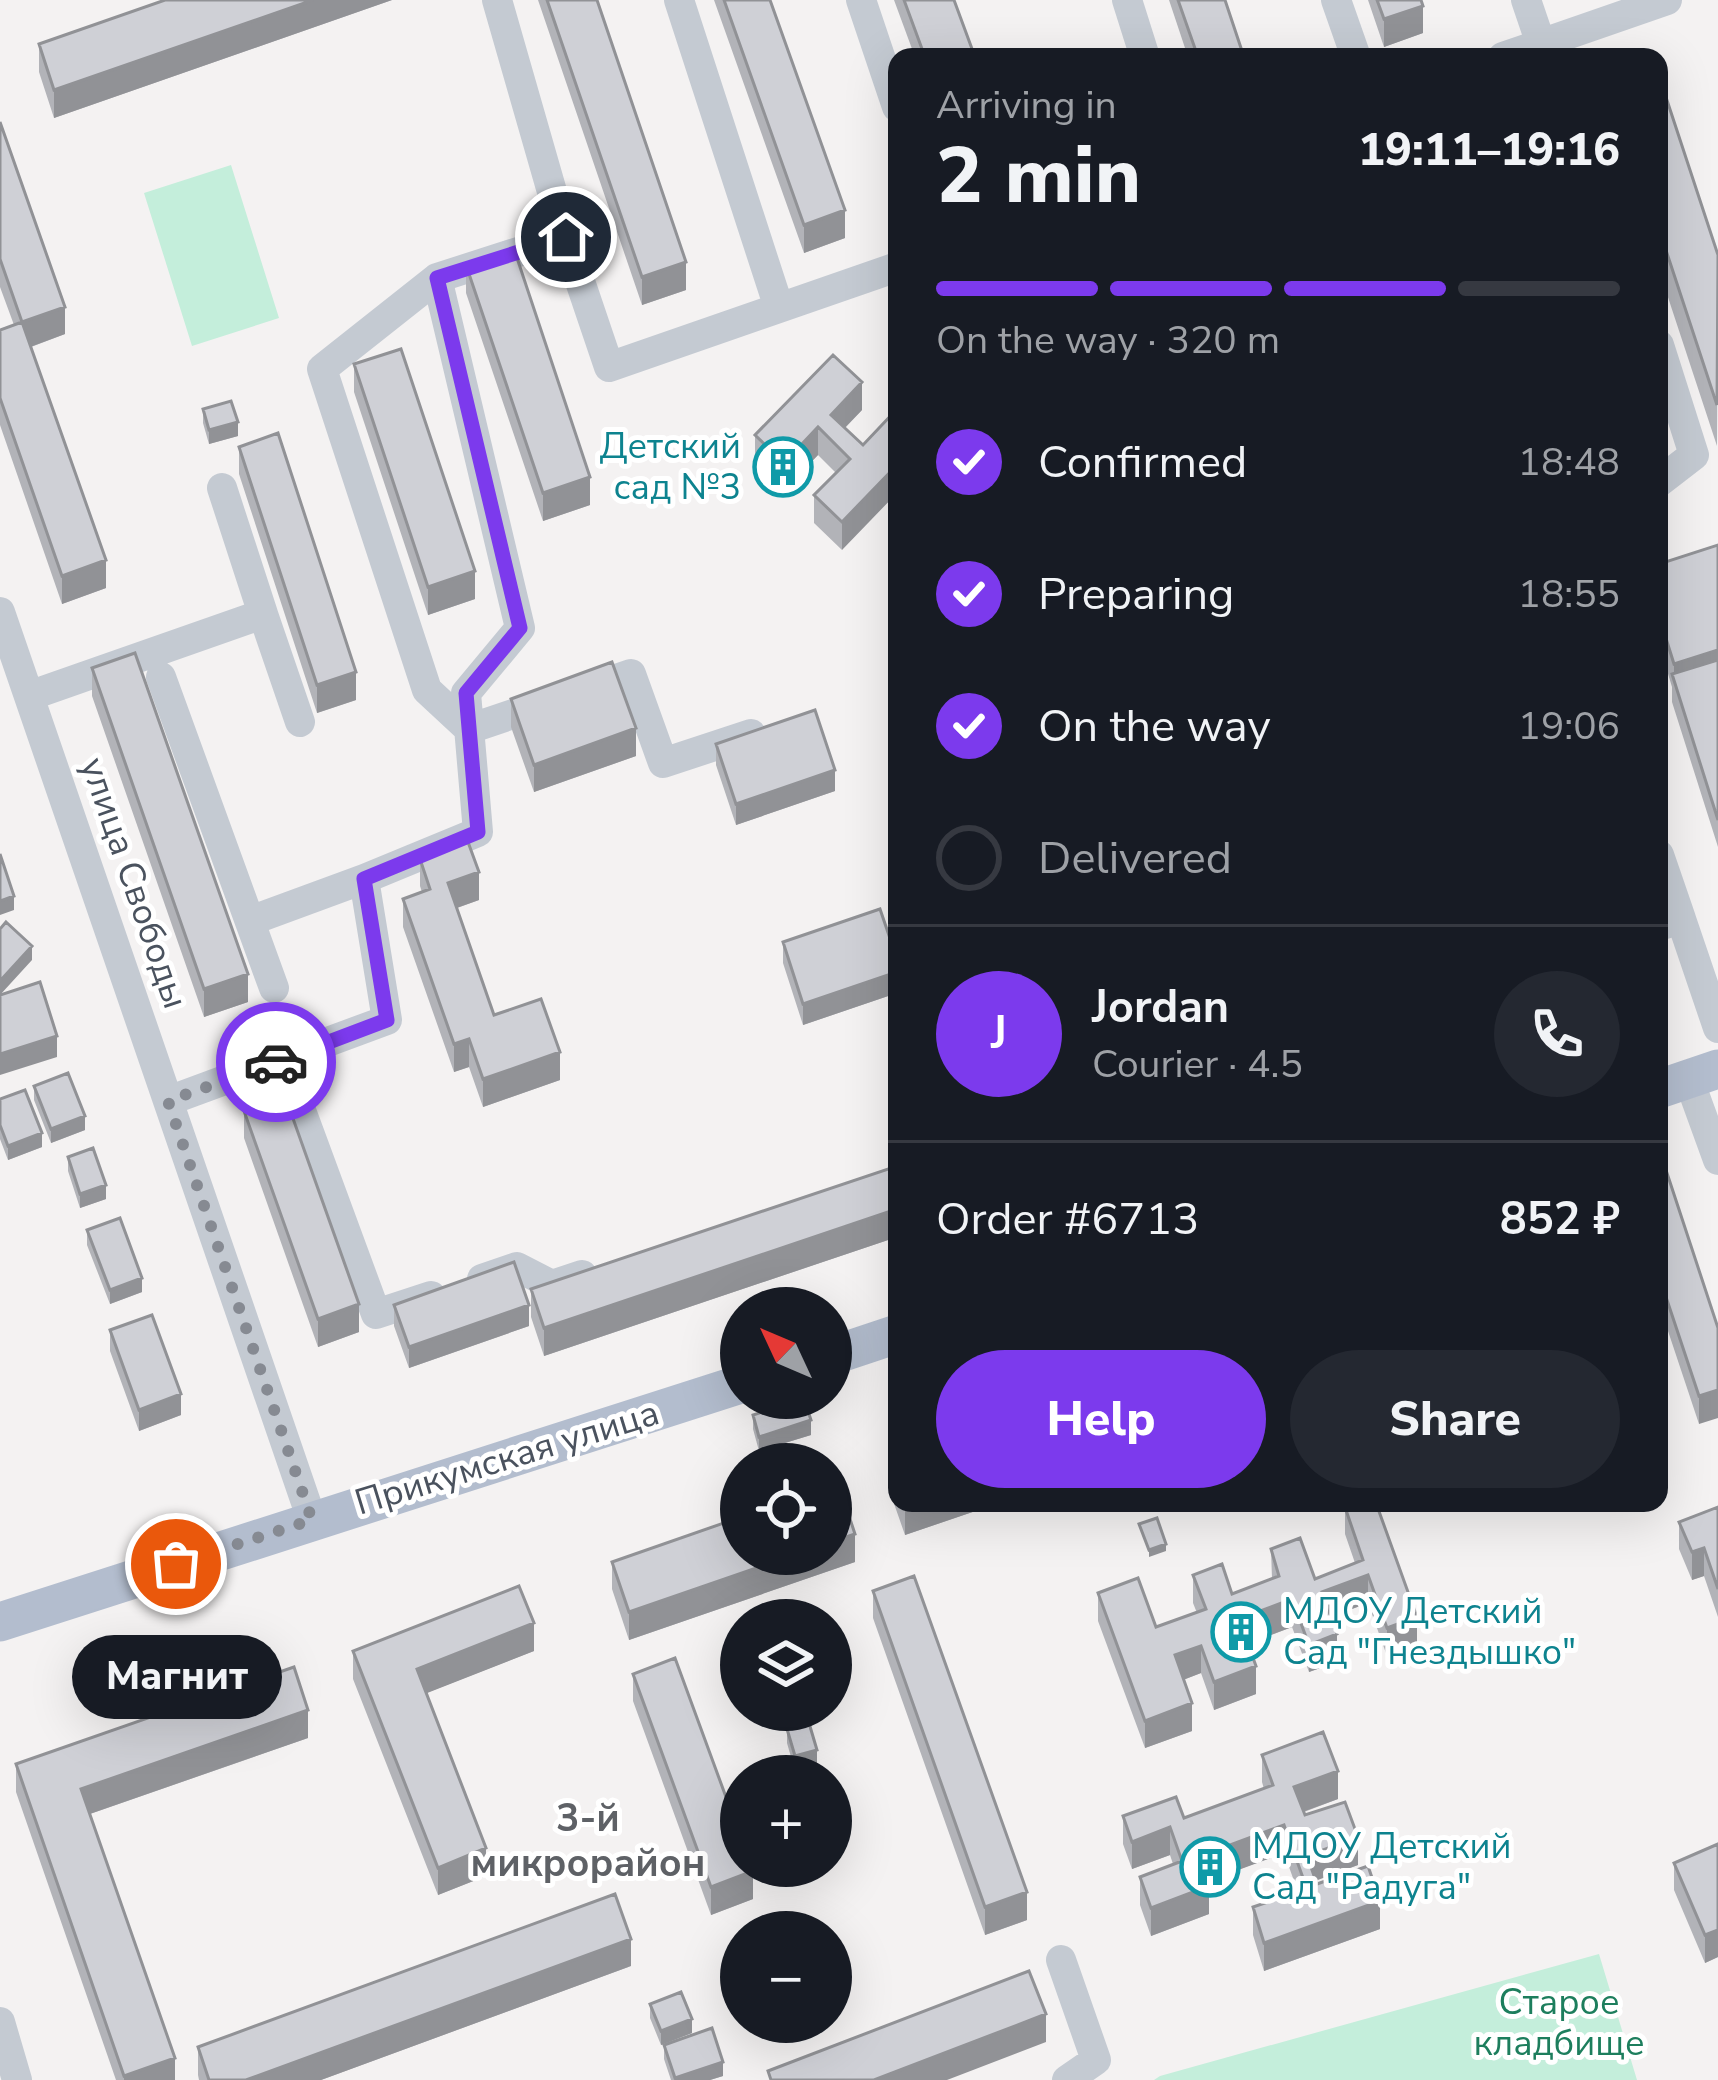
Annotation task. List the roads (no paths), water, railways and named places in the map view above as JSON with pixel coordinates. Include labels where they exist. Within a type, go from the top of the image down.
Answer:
[{"type":"main road","points":[[852,1349],[888,1337]]},
{"type":"main road","name":"Прикумская улица","points":[[0,1622],[720,1391]]},
{"type":"street","points":[[497,0],[609,367],[888,270]]},
{"type":"street","points":[[680,0],[779,308]]},
{"type":"street","points":[[861,0],[888,80]]},
{"type":"street","points":[[1126,0],[1142,48]]},
{"type":"street","points":[[1336,0],[1353,48]]},
{"type":"street","points":[[1526,0],[1556,46],[1667,0]]},
{"type":"street","points":[[469,729],[427,690],[322,369],[437,278],[566,237]]},
{"type":"street","points":[[250,921],[478,832],[466,693],[520,628],[437,278]]},
{"type":"street","points":[[1668,373],[1694,454],[1668,475]]},
{"type":"street","points":[[222,488],[300,722]]},
{"type":"street","name":"улица Свободы","points":[[0,612],[312,1520]]},
{"type":"street","points":[[28,696],[263,614]]},
{"type":"street","points":[[469,729],[631,674],[664,763],[785,722]]},
{"type":"street","points":[[160,677],[274,988]]},
{"type":"street","points":[[168,1101],[387,1020],[364,879]]},
{"type":"street","points":[[1670,923],[1718,1028]]},
{"type":"street","points":[[282,1059],[376,1315],[517,1267],[552,1286],[617,1263]]},
{"type":"street","points":[[1689,1079],[1718,1160]]},
{"type":"street","points":[[1061,1960],[1096,2060],[1067,2080]]},
{"type":"street","points":[[0,2022],[17,2080]]},
{"type":"place","name":"Детский сад №3","points":[[783,467]]},
{"type":"place","name":"Магнит","points":[[176,1564]]},
{"type":"place","name":"МДОУ Детский Сад \"Гнездышко\"","points":[[1241,1632]]},
{"type":"place","name":"МДОУ Детский Сад \"Радуга\"","points":[[1210,1867]]},
{"type":"district","name":"3-й микрорайон","points":[[588,1840]]},
{"type":"park label","name":"Старое кладбище","points":[[1559,2022]]}]
